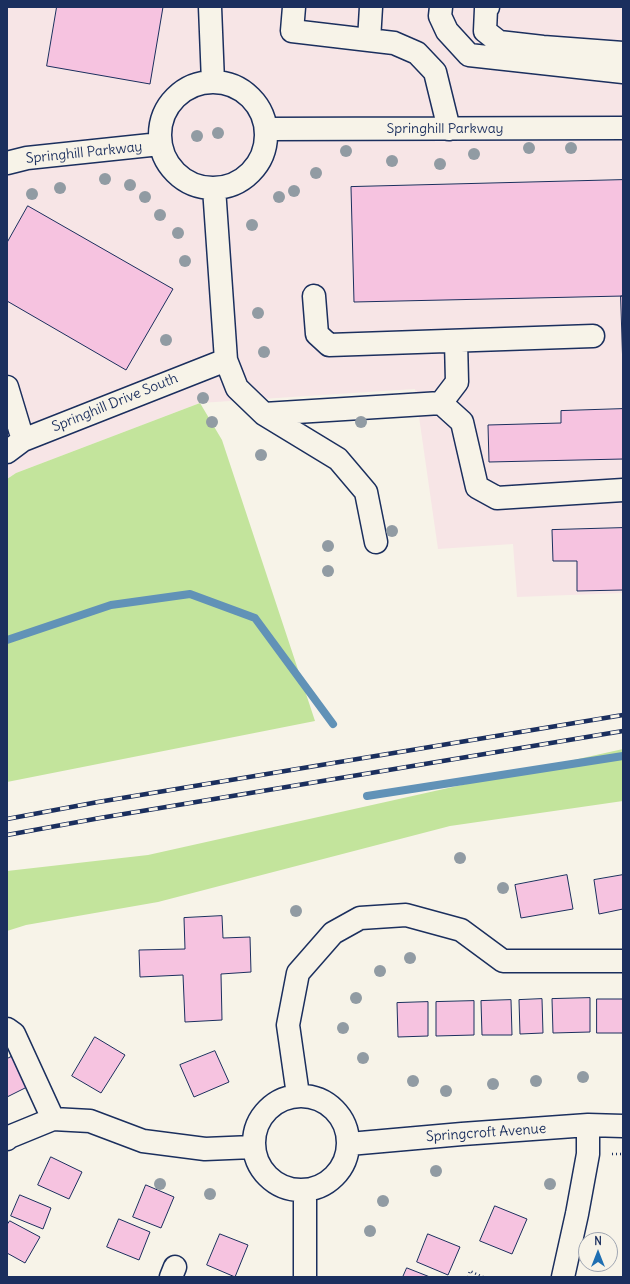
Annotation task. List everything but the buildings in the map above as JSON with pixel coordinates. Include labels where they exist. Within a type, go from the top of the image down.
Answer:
[{"type":"street","points":[[210,7],[213,82]]},
{"type":"street","points":[[294,7],[292,31],[394,43],[417,53],[434,72],[449,129]]},
{"type":"street","points":[[368,40],[371,7]]},
{"type":"street","points":[[441,7],[440,16],[447,32],[469,55],[623,72]]},
{"type":"street","points":[[488,7],[486,9],[485,31],[499,42],[623,53]]},
{"type":"street","points":[[213,82],[228,84],[242,91],[254,101],[262,115],[266,130],[265,147],[258,164],[247,177],[232,186],[214,188],[199,187],[185,181],[174,171],[165,158],[160,144],[161,126],[167,108],[179,95],[195,86],[213,82]]},
{"type":"street","name":"Springhill Parkway","points":[[266,130],[623,128]]},
{"type":"street","name":"Springhill Parkway","points":[[7,163],[27,158],[160,144]]},
{"type":"street","points":[[214,188],[226,360],[237,388],[264,414],[338,458],[366,492],[376,542]]},
{"type":"street","points":[[314,296],[317,334],[329,345],[593,336]]},
{"type":"street","points":[[441,403],[457,382],[456,341]]},
{"type":"street","name":"Springhill Drive South","points":[[15,446],[226,360]]},
{"type":"street","points":[[7,387],[15,446]]},
{"type":"street","points":[[264,414],[441,403],[462,422],[477,487],[496,498],[623,490]]},
{"type":"street","points":[[298,1095],[288,1025],[298,973],[334,933],[360,918],[406,915],[461,930],[503,960],[623,961]]},
{"type":"street","points":[[7,1029],[14,1034],[53,1119]]},
{"type":"street","points":[[298,1095],[313,1096],[334,1108],[345,1124],[349,1144],[345,1160],[332,1179],[317,1188],[305,1191],[292,1190],[276,1184],[264,1174],[255,1159],[253,1147],[254,1132],[262,1115],[278,1101],[298,1095]]},
{"type":"street","points":[[7,1139],[53,1119],[90,1121],[143,1141],[205,1149],[253,1147]]},
{"type":"street","points":[[563,1277],[578,1214],[588,1154],[588,1126]]},
{"type":"street","name":"Springcroft Avenue","points":[[349,1144],[470,1133],[588,1126],[623,1126]]},
{"type":"street","points":[[305,1191],[305,1277]]},
{"type":"path","points":[[468,1277],[470,1272],[483,1277]]},
{"type":"shaded area","points":[[7,7],[623,7],[623,593],[517,597],[513,544],[438,549],[415,389],[200,403],[16,473],[7,479]]},
{"type":"green space","points":[[200,403],[222,440],[315,721],[7,782],[7,479],[16,473]]},
{"type":"green space","points":[[623,749],[623,801],[450,826],[158,902],[26,925],[7,931],[7,871],[148,855]]},
{"type":"waterway","points":[[7,640],[111,605],[190,594],[255,618],[333,724]]},
{"type":"waterway","points":[[367,796],[623,756]]},
{"type":"railway","points":[[7,819],[98,802],[623,715]]},
{"type":"railway","points":[[7,835],[100,818],[623,731]]}]
